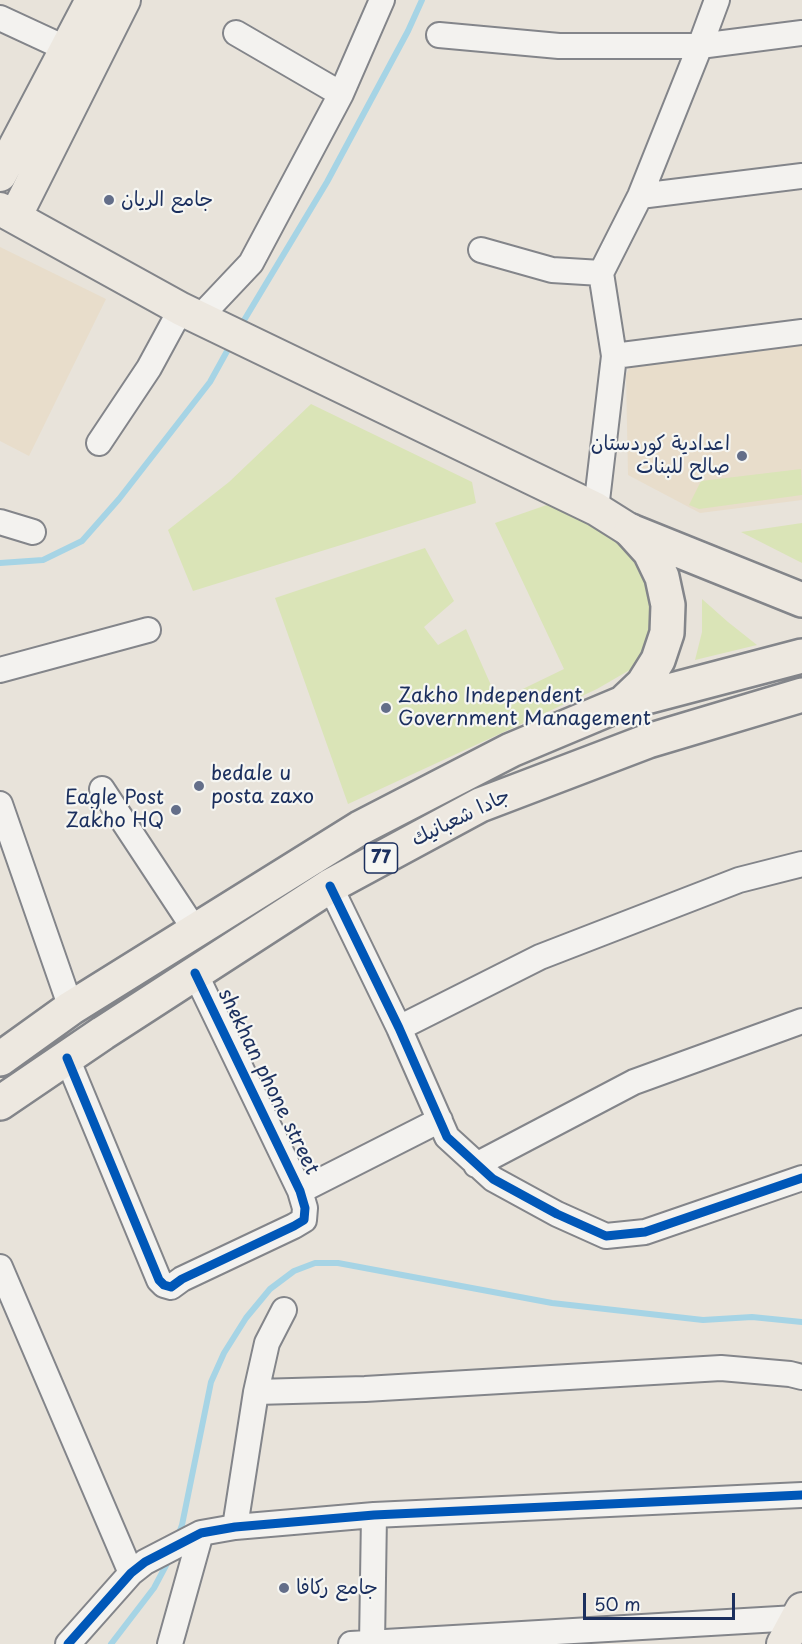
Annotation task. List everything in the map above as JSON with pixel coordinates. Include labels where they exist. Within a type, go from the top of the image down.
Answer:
[{"type":"highway","points":[[631,531],[802,600]]},
{"type":"highway","points":[[620,704],[643,684],[658,660],[666,633],[668,605],[662,577],[650,552],[631,531]]},
{"type":"highway","name":"77","points":[[620,704],[802,657]]},
{"type":"highway","name":"جادا شعبانيك","points":[[0,1103],[330,886],[480,805],[648,741],[802,695]]},
{"type":"highway","name":"جادا شعبانيك","points":[[0,1059],[71,1008],[360,828],[511,750],[620,704]]},
{"type":"main road","points":[[0,175],[92,0]]},
{"type":"main road","points":[[124,0],[4,212],[195,316],[596,509],[631,531]]},
{"type":"street","points":[[99,442],[150,368],[195,316],[251,263],[341,94],[382,0]]},
{"type":"street","points":[[596,509],[614,356],[601,273],[640,196],[717,0]]},
{"type":"street","points":[[0,18],[66,49]]},
{"type":"street","points":[[236,33],[341,94]]},
{"type":"street","points":[[439,35],[559,46],[700,46],[802,33]]},
{"type":"street","points":[[640,196],[802,176]]},
{"type":"street","points":[[481,250],[552,270],[601,273]]},
{"type":"street","points":[[614,356],[802,332]]},
{"type":"street","points":[[0,522],[33,532]]},
{"type":"street","points":[[0,670],[148,630]]},
{"type":"street","points":[[102,789],[195,930]]},
{"type":"street","points":[[0,804],[71,1008]]},
{"type":"street","points":[[399,1028],[540,957],[739,880],[802,864]]},
{"type":"street","points":[[330,886],[399,1028],[447,1137],[493,1179],[557,1214],[606,1236],[645,1232],[802,1178]]},
{"type":"street","name":"shekhan phone street","points":[[195,973],[303,1199]]},
{"type":"street","points":[[476,1165],[634,1082],[802,1021]]},
{"type":"street","points":[[67,1058],[159,1280],[171,1287],[182,1279],[304,1220],[303,1199],[440,1120]]},
{"type":"street","points":[[0,1267],[138,1567]]},
{"type":"street","points":[[235,1527],[256,1392],[267,1343],[284,1310]]},
{"type":"street","points":[[256,1392],[365,1389],[721,1368],[802,1377]]},
{"type":"street","points":[[68,1644],[138,1567],[195,1536],[235,1527],[374,1515],[802,1495]]},
{"type":"street","points":[[374,1515],[365,1643],[794,1624]]},
{"type":"street","points":[[170,1644],[195,1536]]},
{"type":"shaded area","points":[[0,247],[106,299],[29,456],[0,441]]},
{"type":"shaded area","points":[[802,343],[802,500],[700,513],[628,475],[626,375],[631,364]]},
{"type":"green space","points":[[311,404],[472,482],[476,503],[193,591],[168,530],[229,482]]},
{"type":"green space","points":[[801,469],[802,495],[699,509],[689,505],[701,481]]},
{"type":"green space","points":[[561,500],[637,542],[661,630],[640,664],[597,689],[348,804],[275,598],[425,548],[454,601],[424,627],[438,645],[466,629],[498,701],[564,669],[495,523]]},
{"type":"green space","points":[[802,523],[802,563],[741,532]]},
{"type":"green space","points":[[702,599],[757,645],[695,660],[702,632]]},
{"type":"waterway","points":[[240,327],[327,182],[408,31],[422,0]]},
{"type":"waterway","points":[[0,563],[43,560],[82,541],[119,499],[210,382],[231,344]]},
{"type":"waterway","points":[[178,1536],[211,1382],[224,1353],[246,1318],[270,1289],[294,1271],[315,1263],[338,1263],[552,1303],[703,1320],[752,1317],[802,1322]]},
{"type":"waterway","points":[[111,1644],[154,1588],[171,1556]]},
{"type":"cycle path","points":[[330,886],[399,1028],[447,1137],[493,1179],[557,1214],[606,1236],[645,1232],[802,1178]]},
{"type":"cycle path","points":[[67,1058],[159,1280],[164,1285],[171,1287],[182,1279],[304,1220],[305,1208],[300,1191],[195,973]]},
{"type":"cycle path","points":[[68,1644],[131,1573],[145,1562],[201,1533],[235,1527],[374,1515],[802,1495]]},
{"type":"place","name":"جامع الريان","points":[[109,200]]},
{"type":"place","name":"اعدادية كوردستان صالح للبنات","points":[[742,456]]},
{"type":"place","name":"Zakho Independent Government Management","points":[[386,708]]},
{"type":"place","name":"bedale u posta zaxo","points":[[199,786]]},
{"type":"place","name":"Eagle Post Zakho HQ","points":[[176,810]]},
{"type":"place","name":"جامع ركافا","points":[[284,1588]]}]
